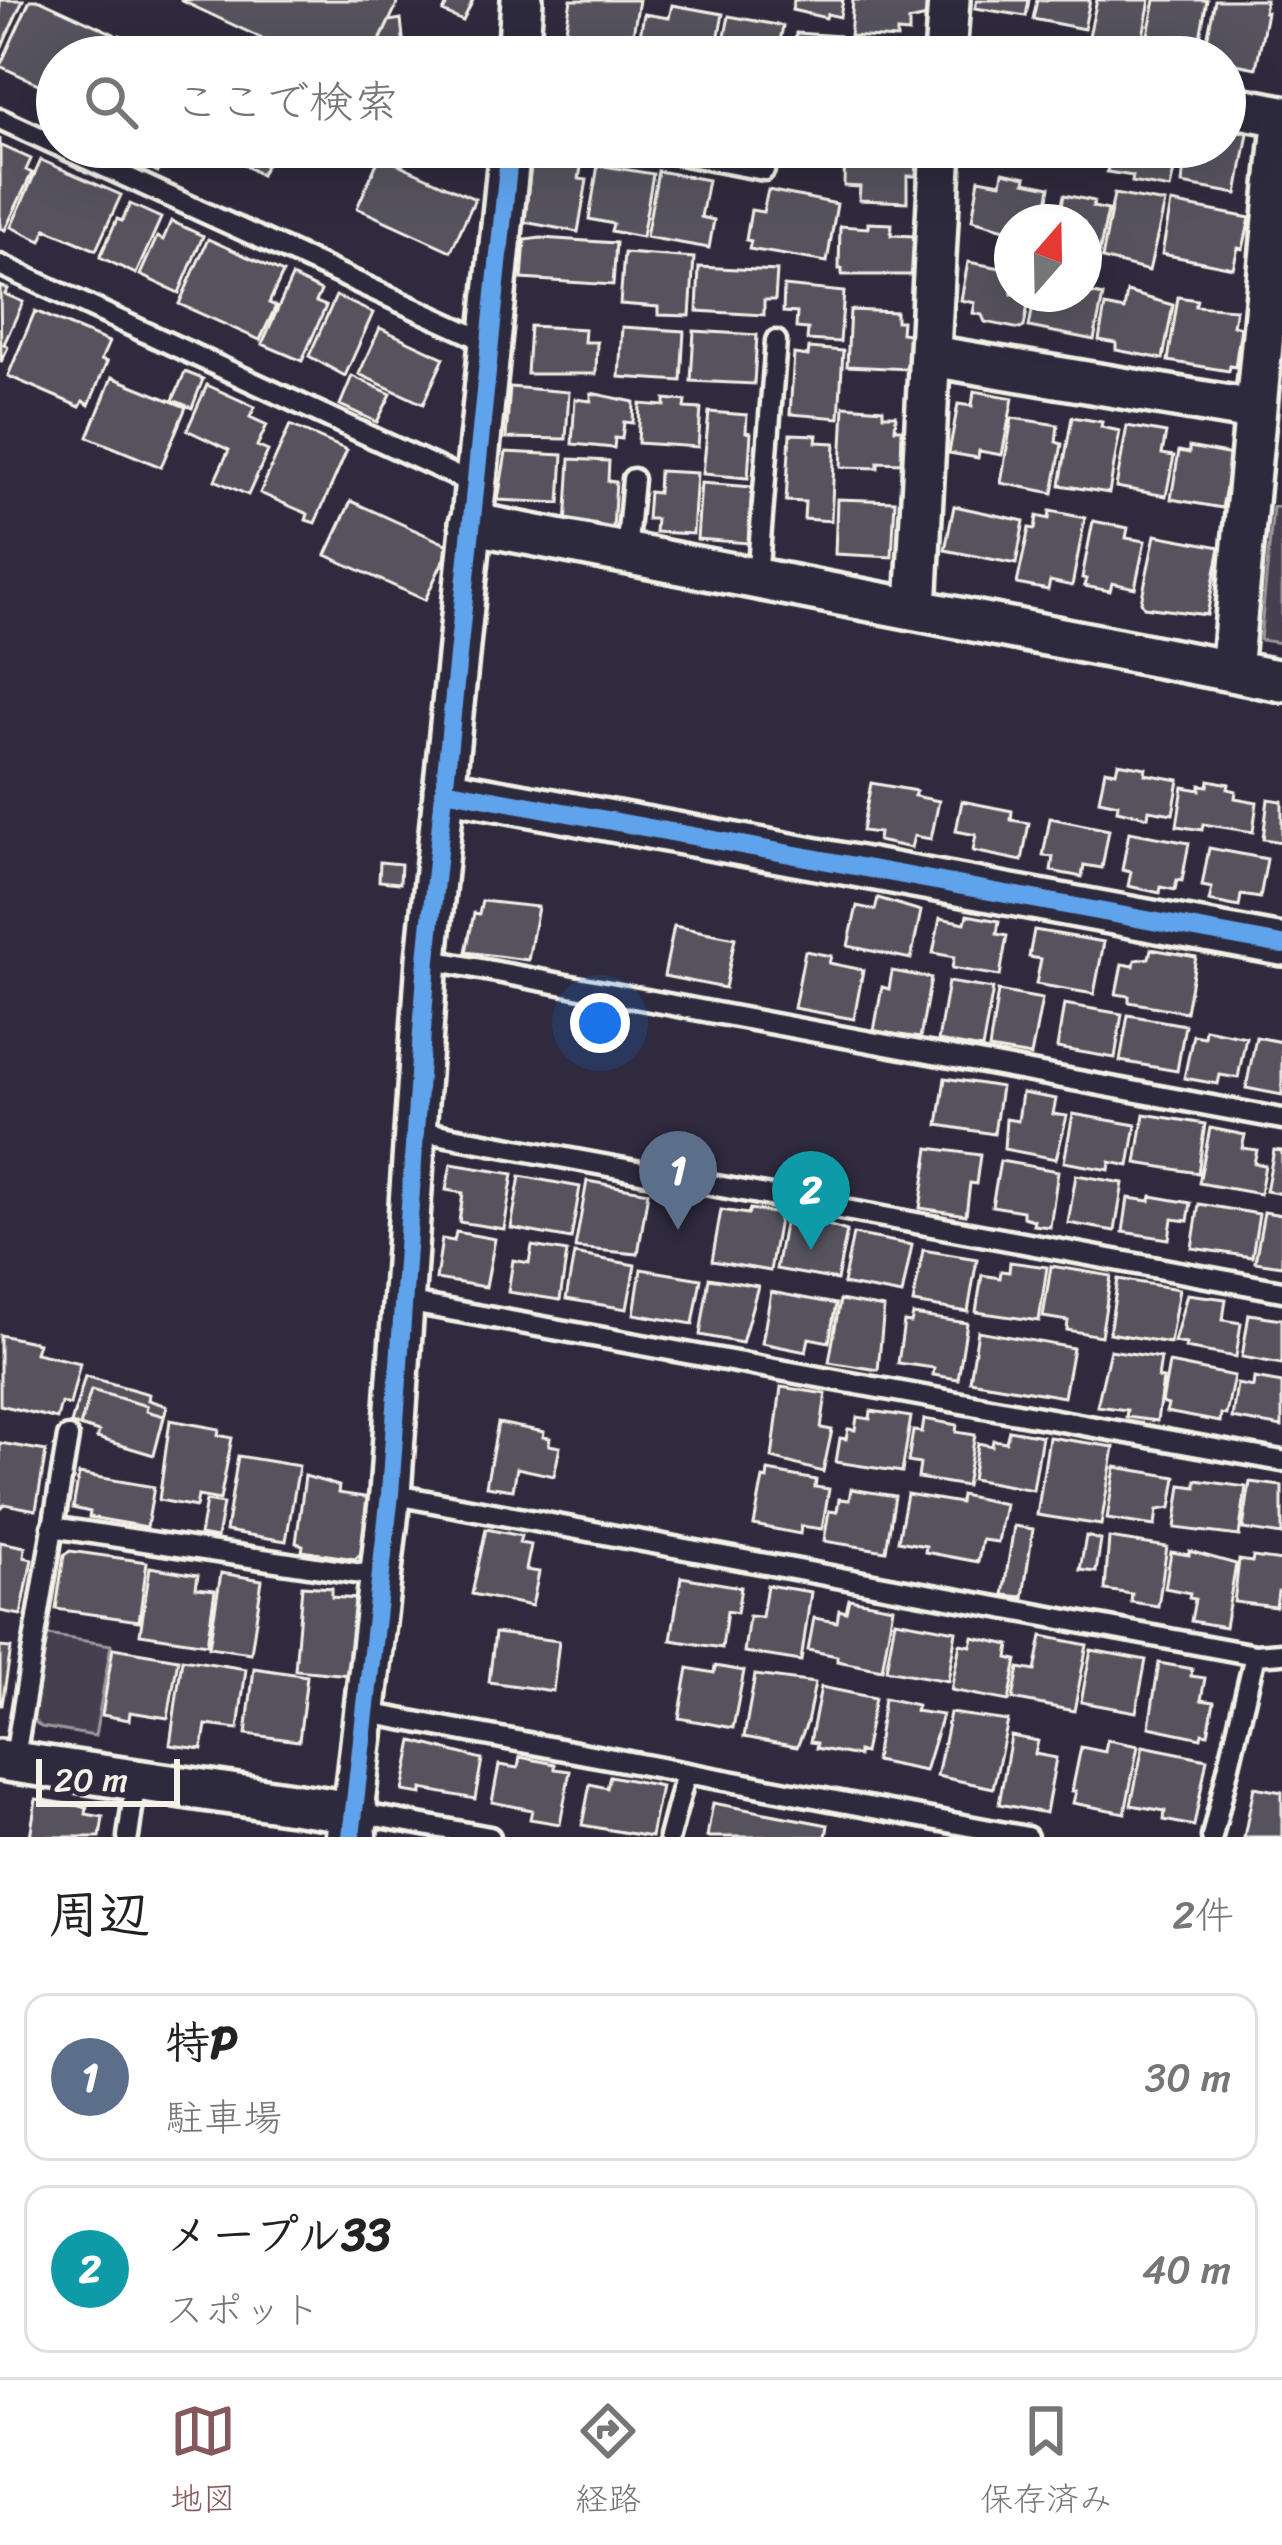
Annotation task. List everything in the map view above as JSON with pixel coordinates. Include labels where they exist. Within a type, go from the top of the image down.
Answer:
[{"type":"street","points":[[519,36],[522,0]]},
{"type":"street","points":[[949,0],[954,36]]},
{"type":"street","points":[[1246,109],[1282,116]]},
{"type":"street","points":[[1231,670],[1282,134]]},
{"type":"street","points":[[7,1761],[136,1780],[352,1824],[390,1494],[427,959],[508,168]]},
{"type":"street","points":[[916,608],[940,168]]},
{"type":"street","points":[[932,356],[1253,410]]},
{"type":"street","points":[[470,524],[1282,680]]},
{"type":"street","points":[[444,790],[1282,945]]},
{"type":"lane","points":[[0,119],[36,135]]},
{"type":"lane","points":[[107,168],[490,343]]},
{"type":"lane","points":[[753,168],[764,170]]},
{"type":"lane","points":[[0,265],[473,484]]},
{"type":"lane","points":[[757,579],[776,341]]},
{"type":"lane","points":[[626,554],[633,479]]},
{"type":"lane","points":[[427,959],[1282,1119]]},
{"type":"lane","points":[[415,1130],[1282,1291]]},
{"type":"lane","points":[[405,1302],[1282,1461]]},
{"type":"lane","points":[[7,1761],[68,1437]]},
{"type":"lane","points":[[390,1494],[1255,1655],[1282,1654]]},
{"type":"lane","points":[[52,1528],[381,1577]]},
{"type":"lane","points":[[1212,1837],[1255,1655]]},
{"type":"lane","points":[[363,1712],[1027,1837]]},
{"type":"lane","points":[[670,1837],[686,1773]]},
{"type":"lane","points":[[128,1837],[136,1780]]},
{"type":"lane","points":[[352,1824],[490,1837]]},
{"type":"shaded area","points":[[1273,507],[1282,507],[1282,643],[1260,640]]},
{"type":"shaded area","points":[[47,1635],[111,1645],[95,1736],[41,1727],[33,1720]]},
{"type":"building","points":[[0,0],[23,0],[0,51]]},
{"type":"building","points":[[30,0],[40,0],[114,34],[36,36],[36,83],[0,66]]},
{"type":"building","points":[[180,0],[399,0],[382,36],[257,36]]},
{"type":"building","points":[[449,0],[473,0],[463,21],[443,12]]},
{"type":"building","points":[[571,0],[639,0],[633,36],[565,36]]},
{"type":"building","points":[[794,0],[843,0],[840,17],[792,10]]},
{"type":"building","points":[[853,0],[928,0],[927,17],[909,21],[909,33],[850,36]]},
{"type":"building","points":[[977,0],[1029,0],[1026,16],[975,8]]},
{"type":"building","points":[[1037,0],[1090,0],[1084,29],[1033,19]]},
{"type":"building","points":[[1097,0],[1150,0],[1143,36],[1089,36]]},
{"type":"building","points":[[1155,0],[1207,0],[1200,36],[1148,36]]},
{"type":"building","points":[[1215,0],[1266,0],[1256,68],[1246,66],[1246,36],[1208,36]]},
{"type":"building","points":[[672,5],[723,14],[719,36],[640,36],[644,14],[669,18]]},
{"type":"building","points":[[729,16],[783,26],[781,36],[725,36]]},
{"type":"building","points":[[401,19],[403,36],[382,36],[389,21]]},
{"type":"building","points":[[0,145],[31,159],[26,170],[32,173],[5,230],[0,228]]},
{"type":"building","points":[[37,168],[59,168],[121,195],[96,250],[46,229],[41,241],[11,227]]},
{"type":"building","points":[[375,168],[407,168],[475,199],[451,251],[357,208]]},
{"type":"building","points":[[531,168],[581,168],[579,179],[587,180],[578,232],[524,222]]},
{"type":"building","points":[[598,168],[653,174],[642,237],[611,231],[613,224],[589,219]]},
{"type":"building","points":[[844,168],[917,168],[916,176],[907,176],[907,202],[859,200],[860,187],[844,186]]},
{"type":"building","points":[[1108,168],[1174,168],[1170,189],[1107,172]]},
{"type":"building","points":[[1184,168],[1242,168],[1237,194],[1182,184]]},
{"type":"building","points":[[658,171],[708,180],[701,217],[714,220],[709,248],[646,237]]},
{"type":"building","points":[[1003,172],[1050,187],[1047,204],[994,204],[994,226],[972,220],[979,179],[1001,183]]},
{"type":"building","points":[[768,190],[837,204],[827,262],[749,249],[751,210],[763,212]]},
{"type":"building","points":[[1114,194],[1165,203],[1149,271],[1102,259]]},
{"type":"building","points":[[1064,195],[1094,201],[1094,204],[1062,204]]},
{"type":"building","points":[[1171,203],[1250,218],[1233,268],[1162,254]]},
{"type":"building","points":[[130,204],[161,218],[136,274],[100,257],[117,219],[122,221]]},
{"type":"building","points":[[1102,209],[1108,210],[1102,239]]},
{"type":"building","points":[[171,221],[203,236],[179,293],[140,275],[157,237],[163,240]]},
{"type":"building","points":[[868,223],[892,224],[891,235],[914,236],[912,275],[842,275],[840,226],[868,228]]},
{"type":"building","points":[[208,239],[283,273],[269,303],[276,306],[260,340],[179,304]]},
{"type":"building","points":[[525,240],[616,243],[613,285],[522,279]]},
{"type":"building","points":[[624,253],[694,258],[690,316],[658,315],[658,307],[620,304]]},
{"type":"building","points":[[968,262],[994,267],[994,312],[1027,312],[1024,327],[985,322],[982,315],[973,313],[975,303],[961,300]]},
{"type":"building","points":[[699,267],[777,271],[775,300],[764,300],[764,315],[697,311]]},
{"type":"building","points":[[292,277],[321,291],[316,302],[326,306],[302,361],[262,344]]},
{"type":"building","points":[[0,286],[8,289],[5,294],[23,302],[1,362]]},
{"type":"building","points":[[784,286],[844,292],[840,342],[807,340],[808,329],[796,328],[797,313],[783,312]]},
{"type":"building","points":[[1127,292],[1173,305],[1163,359],[1116,350],[1116,343],[1099,340],[1105,306],[1124,310]]},
{"type":"building","points":[[336,296],[373,313],[345,376],[309,356]]},
{"type":"building","points":[[1178,297],[1197,300],[1195,306],[1236,309],[1233,325],[1241,327],[1235,367],[1230,366],[1229,371],[1168,361]]},
{"type":"building","points":[[850,310],[896,312],[896,321],[902,321],[901,333],[909,334],[908,369],[847,366]]},
{"type":"building","points":[[35,311],[109,342],[101,360],[107,362],[89,405],[83,401],[80,407],[8,376]]},
{"type":"building","points":[[1032,312],[1100,312],[1094,340],[1029,327]]},
{"type":"building","points":[[530,326],[585,329],[584,342],[597,342],[596,374],[527,374]]},
{"type":"building","points":[[622,327],[684,331],[681,381],[619,377]]},
{"type":"building","points":[[380,328],[444,358],[423,404],[359,374]]},
{"type":"building","points":[[694,331],[757,335],[754,384],[691,381]]},
{"type":"building","points":[[809,348],[843,351],[839,418],[790,414],[794,354],[808,356]]},
{"type":"building","points":[[185,372],[203,379],[192,408],[173,400]]},
{"type":"building","points":[[352,376],[391,394],[377,422],[340,405]]},
{"type":"building","points":[[112,377],[186,407],[161,467],[88,437]]},
{"type":"building","points":[[207,385],[255,407],[250,417],[267,425],[257,446],[268,451],[248,495],[215,480],[229,450],[187,430]]},
{"type":"building","points":[[510,387],[569,392],[566,439],[506,438]]},
{"type":"building","points":[[974,391],[1013,398],[1002,455],[979,451],[978,458],[949,453],[958,404],[972,406]]},
{"type":"building","points":[[591,393],[634,402],[633,423],[624,422],[622,439],[615,438],[614,448],[572,444],[575,399],[591,401]]},
{"type":"building","points":[[665,399],[686,401],[685,408],[701,409],[698,447],[638,443],[640,404],[665,406]]},
{"type":"building","points":[[844,406],[883,409],[883,415],[896,415],[895,429],[902,429],[901,463],[841,467]]},
{"type":"building","points":[[709,412],[747,415],[746,432],[751,433],[748,478],[703,474]]},
{"type":"building","points":[[1072,417],[1120,431],[1109,493],[1060,485]]},
{"type":"building","points":[[1012,418],[1058,425],[1056,442],[1062,444],[1053,493],[1001,483]]},
{"type":"building","points":[[290,425],[347,450],[315,523],[306,520],[308,514],[260,493]]},
{"type":"building","points":[[1127,426],[1166,433],[1162,454],[1174,456],[1166,496],[1116,487]]},
{"type":"building","points":[[790,434],[817,435],[816,442],[835,443],[831,521],[804,519],[805,502],[786,501]]},
{"type":"building","points":[[1189,447],[1232,455],[1222,508],[1171,499],[1179,451],[1189,453]]},
{"type":"building","points":[[506,452],[563,455],[560,503],[498,500]]},
{"type":"building","points":[[570,459],[609,461],[608,481],[616,482],[613,529],[566,526]]},
{"type":"building","points":[[659,471],[697,473],[693,534],[655,532],[656,519],[647,519],[649,492],[658,493]]},
{"type":"building","points":[[701,483],[752,487],[748,543],[697,539]]},
{"type":"building","points":[[837,499],[895,501],[892,557],[835,554]]},
{"type":"building","points":[[351,501],[450,546],[425,600],[326,555]]},
{"type":"building","points":[[954,506],[1024,521],[1016,564],[945,550]]},
{"type":"building","points":[[1050,511],[1085,518],[1072,586],[1050,581],[1048,590],[1017,584],[1029,528],[1035,529],[1037,516],[1049,519]]},
{"type":"building","points":[[1093,521],[1128,528],[1126,538],[1145,541],[1135,588],[1112,583],[1110,591],[1084,586]]},
{"type":"building","points":[[1155,535],[1220,547],[1207,615],[1144,607],[1141,602]]},
{"type":"building","points":[[1118,763],[1179,780],[1173,814],[1149,810],[1148,817],[1099,800],[1105,770],[1116,772]]},
{"type":"building","points":[[1209,780],[1229,784],[1228,789],[1236,791],[1235,798],[1257,802],[1253,832],[1203,824],[1202,830],[1177,826],[1183,787],[1200,790]]},
{"type":"building","points":[[871,783],[916,791],[914,796],[939,801],[931,839],[914,836],[911,848],[878,841],[879,833],[862,831]]},
{"type":"building","points":[[1268,799],[1282,801],[1282,842],[1263,839]]},
{"type":"building","points":[[962,801],[1012,811],[1011,820],[1029,823],[1022,861],[973,851],[976,835],[956,831]]},
{"type":"building","points":[[1050,818],[1109,830],[1102,868],[1084,865],[1082,877],[1051,871],[1053,857],[1043,856]]},
{"type":"building","points":[[1129,832],[1189,843],[1182,881],[1177,880],[1175,890],[1161,887],[1160,893],[1128,886],[1131,872],[1122,870]]},
{"type":"building","points":[[1209,848],[1267,859],[1260,898],[1241,895],[1239,907],[1209,901],[1212,888],[1202,886]]},
{"type":"building","points":[[380,862],[401,864],[400,883],[379,881]]},
{"type":"building","points":[[878,898],[921,911],[911,959],[848,946],[857,906],[875,910]]},
{"type":"building","points":[[482,901],[538,907],[528,960],[466,952],[474,913],[479,914]]},
{"type":"building","points":[[967,915],[999,921],[997,934],[1007,936],[1000,976],[952,968],[954,957],[933,953],[940,918],[965,923]]},
{"type":"building","points":[[674,926],[735,938],[725,988],[664,976]]},
{"type":"building","points":[[1034,930],[1104,942],[1094,994],[1036,984],[1041,959],[1029,957]]},
{"type":"building","points":[[1151,949],[1196,957],[1186,1012],[1129,1002],[1129,996],[1116,994],[1122,964],[1134,966],[1135,960],[1149,958]]},
{"type":"building","points":[[805,951],[831,956],[829,963],[863,970],[854,1019],[794,1008]]},
{"type":"building","points":[[892,971],[931,978],[920,1038],[874,1031],[882,987],[889,989]]},
{"type":"building","points":[[948,982],[993,989],[982,1049],[938,1041]]},
{"type":"building","points":[[998,991],[1042,999],[1031,1056],[989,1049]]},
{"type":"building","points":[[1064,1004],[1122,1014],[1115,1058],[1057,1048]]},
{"type":"building","points":[[1128,1015],[1185,1025],[1177,1071],[1120,1061]]},
{"type":"building","points":[[1205,1029],[1246,1037],[1238,1078],[1220,1075],[1218,1084],[1184,1078],[1193,1035],[1204,1037]]},
{"type":"building","points":[[1256,1037],[1282,1042],[1282,1095],[1246,1088]]},
{"type":"building","points":[[945,1078],[1001,1087],[994,1134],[938,1125]]},
{"type":"building","points":[[1022,1093],[1056,1099],[1053,1114],[1067,1116],[1056,1159],[1004,1149],[1006,1119],[1018,1121]]},
{"type":"building","points":[[1073,1114],[1136,1125],[1129,1166],[1110,1162],[1109,1170],[1064,1162]]},
{"type":"building","points":[[1144,1114],[1205,1124],[1198,1173],[1136,1163]]},
{"type":"building","points":[[1210,1128],[1245,1135],[1242,1148],[1257,1150],[1254,1163],[1265,1165],[1260,1194],[1199,1183]]},
{"type":"building","points":[[929,1148],[980,1155],[966,1215],[920,1208]]},
{"type":"building","points":[[1274,1150],[1282,1151],[1282,1194],[1266,1191]]},
{"type":"building","points":[[1000,1161],[1058,1171],[1050,1227],[1033,1225],[1034,1220],[1023,1217],[1023,1211],[992,1206]]},
{"type":"building","points":[[451,1164],[513,1174],[504,1229],[459,1222],[463,1193],[446,1190]]},
{"type":"building","points":[[1076,1175],[1123,1183],[1115,1231],[1068,1223]]},
{"type":"building","points":[[520,1176],[580,1187],[571,1239],[511,1228]]},
{"type":"building","points":[[587,1181],[648,1192],[638,1254],[575,1248]]},
{"type":"building","points":[[1151,1196],[1191,1203],[1188,1221],[1172,1219],[1169,1239],[1123,1232],[1128,1198],[1150,1201]]},
{"type":"building","points":[[1199,1204],[1259,1214],[1252,1257],[1192,1248]]},
{"type":"building","points":[[750,1209],[780,1214],[770,1271],[712,1261],[721,1210],[748,1214]]},
{"type":"building","points":[[1264,1212],[1282,1215],[1282,1266],[1255,1262]]},
{"type":"building","points":[[802,1217],[847,1231],[837,1280],[776,1269],[785,1219],[801,1222]]},
{"type":"building","points":[[456,1232],[495,1239],[486,1287],[436,1279],[442,1239],[454,1241]]},
{"type":"building","points":[[853,1234],[912,1245],[902,1295],[843,1284]]},
{"type":"building","points":[[532,1246],[567,1252],[560,1300],[508,1292],[513,1260],[529,1263]]},
{"type":"building","points":[[923,1250],[977,1259],[968,1312],[913,1303]]},
{"type":"building","points":[[574,1254],[635,1265],[627,1309],[566,1299]]},
{"type":"building","points":[[1010,1262],[1047,1267],[1039,1321],[976,1312],[982,1275],[1000,1278],[1001,1271],[1009,1272]]},
{"type":"building","points":[[1051,1266],[1111,1276],[1101,1336],[1067,1330],[1068,1321],[1043,1317]]},
{"type":"building","points":[[641,1269],[701,1279],[693,1324],[634,1314]]},
{"type":"building","points":[[709,1278],[758,1286],[742,1343],[700,1335]]},
{"type":"building","points":[[1118,1279],[1179,1289],[1170,1343],[1109,1333]]},
{"type":"building","points":[[771,1292],[836,1304],[829,1342],[809,1338],[806,1352],[762,1343]]},
{"type":"building","points":[[1187,1294],[1226,1299],[1223,1320],[1241,1323],[1236,1357],[1174,1342]]},
{"type":"building","points":[[840,1300],[884,1308],[878,1370],[829,1362]]},
{"type":"building","points":[[1249,1314],[1282,1319],[1282,1364],[1242,1357]]},
{"type":"building","points":[[913,1315],[967,1323],[958,1379],[933,1375],[934,1368],[898,1363],[904,1322],[911,1323]]},
{"type":"building","points":[[978,1331],[1073,1348],[1064,1397],[970,1381]]},
{"type":"building","points":[[0,1335],[38,1343],[35,1353],[80,1363],[70,1405],[61,1403],[57,1419],[0,1405]]},
{"type":"building","points":[[1110,1350],[1161,1358],[1157,1421],[1126,1417],[1127,1410],[1097,1406]]},
{"type":"building","points":[[1169,1363],[1234,1376],[1226,1415],[1221,1414],[1220,1422],[1166,1412],[1168,1405],[1162,1403]]},
{"type":"building","points":[[85,1376],[149,1394],[148,1400],[167,1406],[154,1455],[97,1438],[99,1432],[71,1424]]},
{"type":"building","points":[[1254,1378],[1282,1383],[1282,1427],[1232,1418],[1237,1384],[1253,1387]]},
{"type":"building","points":[[781,1387],[826,1394],[821,1428],[832,1430],[823,1472],[772,1458]]},
{"type":"building","points":[[91,1390],[147,1406],[146,1411],[164,1416],[154,1455],[97,1438],[99,1432],[80,1426]]},
{"type":"building","points":[[871,1411],[911,1417],[902,1472],[836,1462],[840,1438],[846,1439],[848,1429],[855,1430],[857,1417],[870,1419]]},
{"type":"building","points":[[924,1419],[957,1425],[956,1432],[975,1435],[966,1486],[918,1478],[920,1464],[908,1462],[913,1431],[922,1432]]},
{"type":"building","points":[[170,1420],[219,1429],[218,1435],[232,1438],[220,1500],[198,1496],[196,1507],[159,1500]]},
{"type":"building","points":[[498,1423],[544,1432],[549,1445],[560,1447],[554,1476],[517,1468],[513,1490],[486,1486]]},
{"type":"building","points":[[1009,1430],[1042,1436],[1033,1490],[972,1479],[978,1443],[1006,1442]]},
{"type":"building","points":[[1049,1437],[1114,1447],[1101,1525],[1037,1515]]},
{"type":"building","points":[[0,1443],[46,1451],[36,1510],[5,1504],[0,1509]]},
{"type":"building","points":[[238,1456],[299,1466],[286,1541],[226,1531]]},
{"type":"building","points":[[1115,1467],[1176,1477],[1171,1508],[1157,1510],[1155,1526],[1107,1519]]},
{"type":"building","points":[[768,1471],[816,1480],[815,1487],[829,1489],[822,1529],[801,1526],[800,1534],[754,1525]]},
{"type":"building","points":[[79,1474],[154,1487],[147,1527],[89,1517],[90,1512],[73,1508]]},
{"type":"building","points":[[305,1476],[339,1486],[338,1493],[371,1498],[363,1552],[355,1559],[302,1551],[303,1545],[296,1543]]},
{"type":"building","points":[[1196,1480],[1246,1487],[1239,1536],[1175,1528],[1181,1485],[1196,1487]]},
{"type":"building","points":[[1250,1482],[1282,1486],[1282,1535],[1243,1529]]},
{"type":"building","points":[[851,1489],[895,1496],[886,1551],[824,1541],[829,1511],[837,1512],[839,1499],[849,1500]]},
{"type":"building","points":[[907,1494],[960,1503],[961,1495],[1005,1504],[998,1542],[982,1540],[978,1562],[925,1552],[926,1546],[898,1541]]},
{"type":"building","points":[[206,1501],[223,1504],[217,1538],[200,1535]]},
{"type":"building","points":[[1014,1526],[1033,1529],[1023,1597],[1003,1595]]},
{"type":"building","points":[[486,1529],[521,1536],[519,1543],[531,1545],[526,1570],[539,1572],[532,1606],[472,1594]]},
{"type":"building","points":[[1086,1536],[1101,1540],[1096,1572],[1080,1570]]},
{"type":"building","points":[[1109,1538],[1167,1547],[1158,1606],[1131,1602],[1132,1594],[1105,1590]]},
{"type":"building","points":[[0,1542],[25,1547],[24,1557],[32,1559],[21,1615],[0,1611]]},
{"type":"building","points":[[70,1551],[147,1562],[139,1621],[56,1609],[64,1555]]},
{"type":"building","points":[[1189,1551],[1236,1564],[1225,1627],[1191,1621],[1195,1599],[1189,1598],[1190,1593],[1165,1588],[1171,1552],[1189,1555]]},
{"type":"building","points":[[1253,1557],[1282,1561],[1282,1592],[1278,1592],[1276,1607],[1234,1602],[1239,1560],[1252,1562]]},
{"type":"building","points":[[150,1567],[198,1575],[196,1588],[215,1590],[207,1644],[140,1634]]},
{"type":"building","points":[[221,1573],[262,1580],[251,1653],[209,1647]]},
{"type":"building","points":[[681,1577],[741,1587],[737,1613],[727,1611],[722,1648],[671,1640]]},
{"type":"building","points":[[767,1585],[811,1592],[801,1661],[744,1652],[749,1616],[762,1617]]},
{"type":"building","points":[[302,1586],[332,1588],[332,1597],[357,1599],[351,1675],[295,1670]]},
{"type":"building","points":[[849,1599],[893,1607],[882,1670],[808,1650],[814,1618],[837,1622],[839,1610],[846,1612]]},
{"type":"building","points":[[895,1620],[956,1631],[948,1681],[886,1670]]},
{"type":"building","points":[[495,1633],[559,1641],[553,1691],[489,1682]]},
{"type":"building","points":[[1042,1636],[1087,1645],[1074,1711],[1013,1699],[1019,1668],[1035,1671]]},
{"type":"building","points":[[973,1637],[1010,1645],[1008,1658],[1017,1660],[1009,1701],[951,1690],[960,1644],[971,1646]]},
{"type":"building","points":[[0,1647],[11,1648],[2,1705],[0,1705]]},
{"type":"building","points":[[113,1648],[178,1659],[168,1718],[130,1712],[129,1720],[102,1715]]},
{"type":"building","points":[[1091,1650],[1146,1660],[1136,1712],[1081,1702]]},
{"type":"building","points":[[182,1659],[246,1669],[238,1729],[206,1725],[202,1749],[170,1745]]},
{"type":"building","points":[[1159,1663],[1192,1669],[1191,1676],[1205,1678],[1201,1700],[1214,1702],[1208,1734],[1202,1733],[1201,1738],[1149,1727]]},
{"type":"building","points":[[715,1666],[744,1671],[733,1728],[679,1718],[688,1668],[714,1673]]},
{"type":"building","points":[[254,1668],[307,1676],[299,1741],[246,1734]]},
{"type":"building","points":[[755,1675],[815,1683],[797,1747],[744,1737]]},
{"type":"building","points":[[821,1687],[875,1698],[864,1753],[858,1751],[858,1756],[816,1748],[817,1743],[810,1742]]},
{"type":"building","points":[[884,1698],[917,1705],[915,1711],[942,1715],[925,1771],[875,1761]]},
{"type":"building","points":[[950,1713],[1008,1721],[993,1788],[937,1776]]},
{"type":"building","points":[[1011,1736],[1038,1741],[1035,1754],[1056,1758],[1046,1813],[999,1804]]},
{"type":"building","points":[[1107,1740],[1138,1746],[1125,1813],[1073,1803],[1081,1747],[1105,1752]]},
{"type":"building","points":[[413,1741],[482,1759],[475,1799],[422,1789],[422,1794],[403,1791]]},
{"type":"building","points":[[1143,1746],[1207,1759],[1194,1826],[1164,1820],[1165,1811],[1131,1805]]},
{"type":"building","points":[[520,1757],[570,1771],[560,1824],[530,1819],[532,1810],[492,1802],[499,1765],[518,1768]]},
{"type":"building","points":[[610,1776],[661,1786],[651,1837],[582,1825],[590,1784],[607,1788]]},
{"type":"building","points":[[1254,1787],[1282,1792],[1282,1837],[1244,1837]]},
{"type":"building","points":[[36,1799],[87,1807],[86,1814],[103,1817],[100,1837],[30,1837]]},
{"type":"building","points":[[713,1803],[828,1825],[826,1837],[707,1837]]},
{"type":"cycle path","points":[[351,1837],[390,1494],[427,959],[508,168]]},
{"type":"cycle path","points":[[444,790],[1282,945]]},
{"type":"place","name":"特P","points":[[678,1230]]},
{"type":"place","name":"メープル33","points":[[811,1250]]}]
